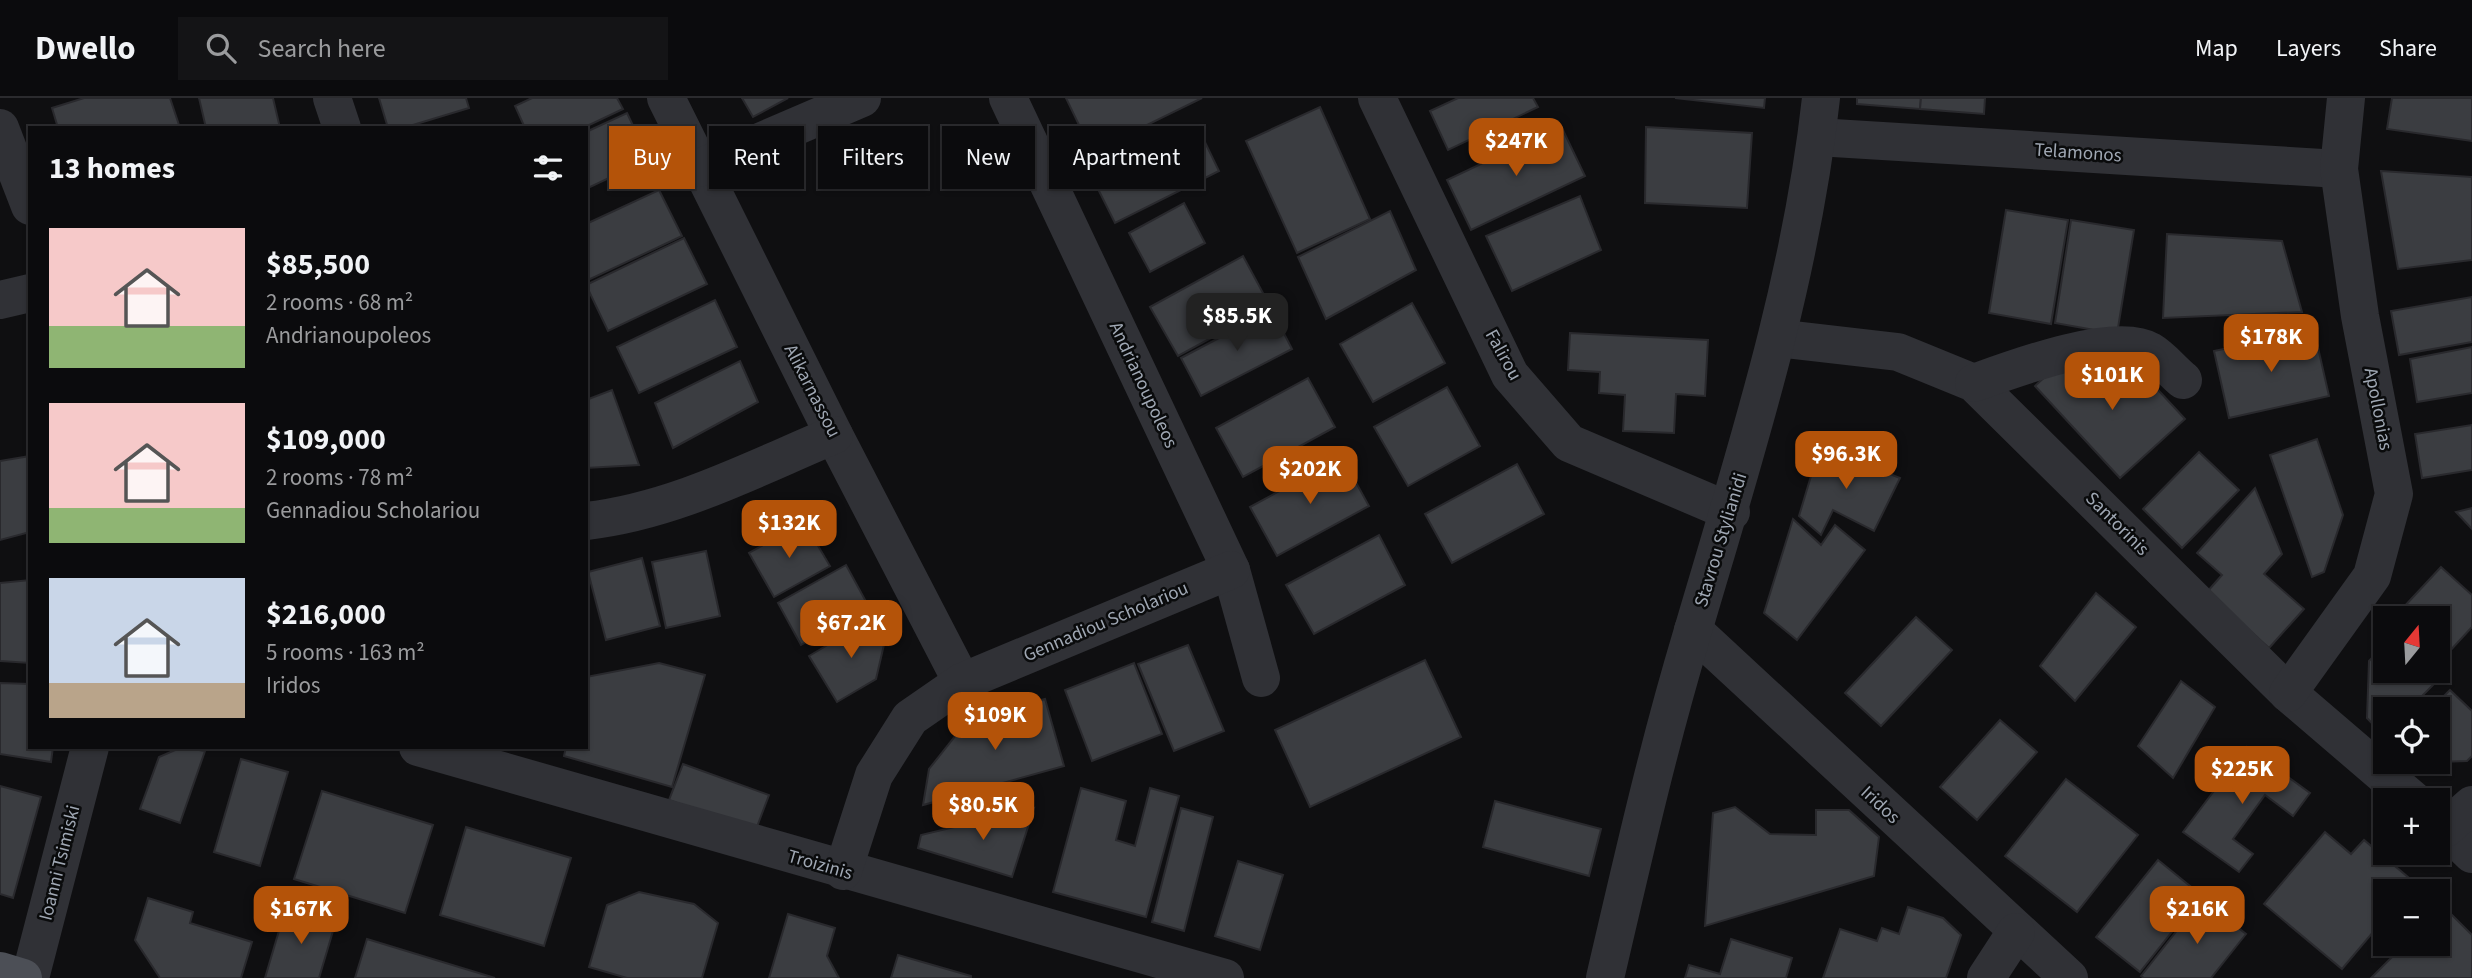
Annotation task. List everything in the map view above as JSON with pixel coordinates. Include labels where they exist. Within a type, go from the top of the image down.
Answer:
[{"type":"main road","points":[[0,971],[23,978]]},
{"type":"street","points":[[332,98],[341,126]]},
{"type":"street","name":"Alikarnassou","points":[[666,98],[834,435],[962,682]]},
{"type":"street","points":[[699,168],[862,98]]},
{"type":"street","name":"Andrianoupoleos","points":[[1008,98],[1231,570],[1261,678]]},
{"type":"street","name":"Falirou","points":[[1377,98],[1510,375],[1569,443],[1731,512]]},
{"type":"street","name":"Stavrou Stylianidi","points":[[1605,978],[1660,746],[1693,630],[1731,512],[1777,338],[1806,206],[1821,98]]},
{"type":"street","name":"Apollonias","points":[[2288,693],[2372,576],[2394,494],[2360,316],[2339,169],[2346,98]]},
{"type":"street","points":[[0,128],[28,201]]},
{"type":"street","name":"Telamonos","points":[[1817,137],[2339,169]]},
{"type":"street","points":[[0,300],[28,293]]},
{"type":"street","name":"Santorinis","points":[[1777,338],[1898,352],[1974,383],[2288,693],[2399,788]]},
{"type":"street","points":[[1974,383],[2038,360],[2121,344],[2149,350],[2183,380]]},
{"type":"street","points":[[588,521],[629,516],[696,494],[834,435]]},
{"type":"street","name":"Gennadiou Scholariou","points":[[843,871],[874,775],[910,719],[962,682],[1231,570]]},
{"type":"street","name":"Iridos","points":[[1693,630],[2016,932],[2069,978]]},
{"type":"street","name":"Ioanni Tsimiski","points":[[30,978],[89,749]]},
{"type":"street","name":"Troizinis","points":[[425,749],[1224,978]]},
{"type":"street","points":[[1986,978],[2016,932]]},
{"type":"building","points":[[84,98],[170,98],[179,126],[57,126],[52,108]]},
{"type":"building","points":[[199,98],[273,98],[280,126],[206,126]]},
{"type":"building","points":[[379,98],[466,98],[469,108],[410,126],[387,126]]},
{"type":"building","points":[[532,98],[617,98],[623,109],[587,126],[524,126],[515,106]]},
{"type":"building","points":[[742,98],[788,98],[753,117]]},
{"type":"building","points":[[1066,98],[1202,98],[1145,126],[1079,126]]},
{"type":"building","points":[[1458,98],[1533,98],[1538,107],[1448,150],[1430,111]]},
{"type":"building","points":[[1675,98],[1765,98],[1764,108]]},
{"type":"building","points":[[1857,98],[1921,98],[1920,109],[1857,104]]},
{"type":"building","points":[[1921,98],[1985,98],[1984,114],[1920,109]]},
{"type":"building","points":[[2392,98],[2472,98],[2472,141],[2387,129]]},
{"type":"building","points":[[1320,107],[1370,219],[1297,253],[1246,141]]},
{"type":"building","points":[[627,113],[633,126],[609,126],[609,178],[588,188],[588,131]]},
{"type":"building","points":[[1561,126],[1585,176],[1471,230],[1447,180]]},
{"type":"building","points":[[1646,127],[1752,133],[1747,208],[1645,203]]},
{"type":"building","points":[[1204,140],[1219,171],[1204,178]]},
{"type":"building","points":[[2381,171],[2472,177],[2472,260],[2398,269]]},
{"type":"building","points":[[1098,189],[1183,189],[1115,223]]},
{"type":"building","points":[[659,190],[682,236],[588,280],[588,223]]},
{"type":"building","points":[[1580,196],[1601,250],[1512,291],[1486,236]]},
{"type":"building","points":[[1184,203],[1205,243],[1150,272],[1129,233]]},
{"type":"building","points":[[2006,210],[2068,220],[2051,324],[1989,313]]},
{"type":"building","points":[[1390,211],[1416,270],[1326,319],[1298,257]]},
{"type":"building","points":[[2071,220],[2134,230],[2117,334],[2055,323]]},
{"type":"building","points":[[2167,234],[2282,241],[2302,312],[2163,318]]},
{"type":"building","points":[[684,238],[707,284],[608,331],[588,284]]},
{"type":"building","points":[[1243,256],[1270,306],[1178,356],[1150,307]]},
{"type":"building","points":[[2472,297],[2472,342],[2399,355],[2391,311]]},
{"type":"building","points":[[715,300],[737,347],[639,393],[617,347]]},
{"type":"building","points":[[1412,303],[1445,363],[1373,402],[1340,344]]},
{"type":"building","points":[[1272,310],[1292,349],[1201,396],[1181,358]]},
{"type":"building","points":[[2314,330],[2329,396],[2229,418],[2214,351]]},
{"type":"building","points":[[1570,333],[1708,340],[1705,396],[1676,394],[1674,433],[1623,431],[1625,395],[1599,393],[1600,372],[1568,370]]},
{"type":"building","points":[[2472,347],[2472,393],[2417,402],[2410,359]]},
{"type":"building","points":[[740,361],[758,402],[673,448],[655,403]]},
{"type":"building","points":[[2060,363],[2072,376],[2085,364],[2098,378],[2111,365],[2121,376],[2134,364],[2185,419],[2120,478],[2035,386]]},
{"type":"building","points":[[1308,378],[1335,427],[1243,477],[1216,428]]},
{"type":"building","points":[[1447,387],[1480,446],[1408,486],[1374,427]]},
{"type":"building","points":[[612,390],[639,465],[588,468],[588,399]]},
{"type":"building","points":[[2472,425],[2472,470],[2422,478],[2415,434]]},
{"type":"building","points":[[2317,439],[2343,515],[2324,572],[2312,577],[2270,455]]},
{"type":"building","points":[[1820,446],[1900,478],[1874,531],[1833,510],[1821,535],[1799,516]]},
{"type":"building","points":[[2199,452],[2239,490],[2182,548],[2143,509]]},
{"type":"building","points":[[28,456],[28,533],[0,540],[0,461]]},
{"type":"building","points":[[1342,457],[1369,506],[1277,556],[1250,507]]},
{"type":"building","points":[[1517,464],[1544,514],[1452,563],[1425,514]]},
{"type":"building","points":[[2255,488],[2282,554],[2264,574],[2304,609],[2269,648],[2207,592],[2222,575],[2197,553]]},
{"type":"building","points":[[2472,508],[2472,529],[2456,512]]},
{"type":"building","points":[[1793,519],[1821,545],[1835,525],[1865,550],[1797,640],[1764,613]]},
{"type":"building","points":[[804,522],[830,566],[774,597],[749,553]]},
{"type":"building","points":[[1379,535],[1405,585],[1314,634],[1286,585]]},
{"type":"building","points":[[706,551],[720,616],[666,628],[652,562]]},
{"type":"building","points":[[642,558],[660,626],[606,640],[588,572]]},
{"type":"building","points":[[846,565],[869,607],[801,645],[778,603]]},
{"type":"building","points":[[2441,567],[2472,595],[2472,627],[2450,651],[2450,606],[2405,606]]},
{"type":"building","points":[[28,580],[28,663],[0,661],[0,583]]},
{"type":"building","points":[[2096,593],[2136,627],[2075,701],[2040,666]]},
{"type":"building","points":[[875,617],[886,636],[876,679],[837,702],[809,656]]},
{"type":"building","points":[[1916,617],[1952,650],[1881,726],[1845,693]]},
{"type":"building","points":[[1188,645],[1224,731],[1174,751],[1138,664]]},
{"type":"building","points":[[2373,657],[2373,683],[2435,683],[2421,697],[2373,697],[2373,724],[2367,718],[2369,661]]},
{"type":"building","points":[[1425,660],[1461,737],[1310,807],[1275,730]]},
{"type":"building","points":[[659,663],[705,675],[672,787],[564,756],[566,749],[588,749],[588,677]]},
{"type":"building","points":[[1134,663],[1162,734],[1092,761],[1065,690]]},
{"type":"building","points":[[2181,681],[2215,707],[2173,778],[2138,746]]},
{"type":"building","points":[[0,683],[28,684],[28,749],[53,749],[51,762],[0,754]]},
{"type":"building","points":[[2450,690],[2472,711],[2472,756],[2467,761],[2450,762],[2450,697],[2443,697]]},
{"type":"building","points":[[1045,699],[1064,766],[923,805],[929,769],[968,720]]},
{"type":"building","points":[[2000,720],[2037,752],[1977,820],[1940,787]]},
{"type":"building","points":[[2247,747],[2310,793],[2293,816],[2265,795],[2233,839],[2253,854],[2239,872],[2183,832]]},
{"type":"building","points":[[177,749],[205,751],[180,823],[140,809],[159,757]]},
{"type":"building","points":[[241,759],[288,772],[260,866],[214,852]]},
{"type":"building","points":[[683,764],[769,795],[755,832],[669,800]]},
{"type":"building","points":[[2066,779],[2138,835],[2077,912],[2005,856]]},
{"type":"building","points":[[0,786],[41,797],[13,898],[0,894]]},
{"type":"building","points":[[1081,788],[1126,801],[1116,840],[1135,846],[1150,788],[1179,796],[1146,917],[1053,892]]},
{"type":"building","points":[[322,791],[433,825],[405,913],[294,879]]},
{"type":"building","points":[[1495,801],[1601,829],[1589,876],[1483,847]]},
{"type":"building","points":[[1735,807],[1770,834],[1816,835],[1816,810],[1849,810],[1879,837],[1874,876],[1705,926],[1713,813]]},
{"type":"building","points":[[1034,808],[1012,877],[918,848],[921,835]]},
{"type":"building","points":[[1181,808],[1213,817],[1184,931],[1152,922]]},
{"type":"building","points":[[466,827],[571,858],[544,946],[440,915]]},
{"type":"building","points":[[2325,832],[2351,854],[2364,840],[2373,848],[2373,865],[2394,865],[2410,879],[2373,879],[2373,932],[2342,969],[2264,904]]},
{"type":"building","points":[[2158,860],[2201,895],[2140,972],[2096,937]]},
{"type":"building","points":[[1238,861],[1283,875],[1260,950],[1215,936]]},
{"type":"building","points":[[639,892],[694,904],[718,923],[702,978],[627,978],[589,967],[607,905]]},
{"type":"building","points":[[148,898],[193,912],[190,923],[252,942],[241,978],[160,978],[135,940]]},
{"type":"building","points":[[2202,899],[2246,934],[2211,978],[2141,976]]},
{"type":"building","points":[[286,907],[336,921],[319,978],[265,978]]},
{"type":"building","points":[[1908,907],[1943,918],[1961,935],[1946,978],[1823,978],[1840,929],[1877,941],[1882,928],[1899,934]]},
{"type":"building","points":[[2450,913],[2472,935],[2472,978],[2371,978],[2393,956],[2450,956]]},
{"type":"building","points":[[788,914],[835,928],[827,956],[839,978],[769,978]]},
{"type":"building","points":[[367,939],[495,978],[355,978]]},
{"type":"building","points":[[1731,939],[1792,958],[1786,978],[1685,978],[1689,965],[1720,974]]},
{"type":"building","points":[[898,955],[971,976],[971,978],[891,978]]}]
